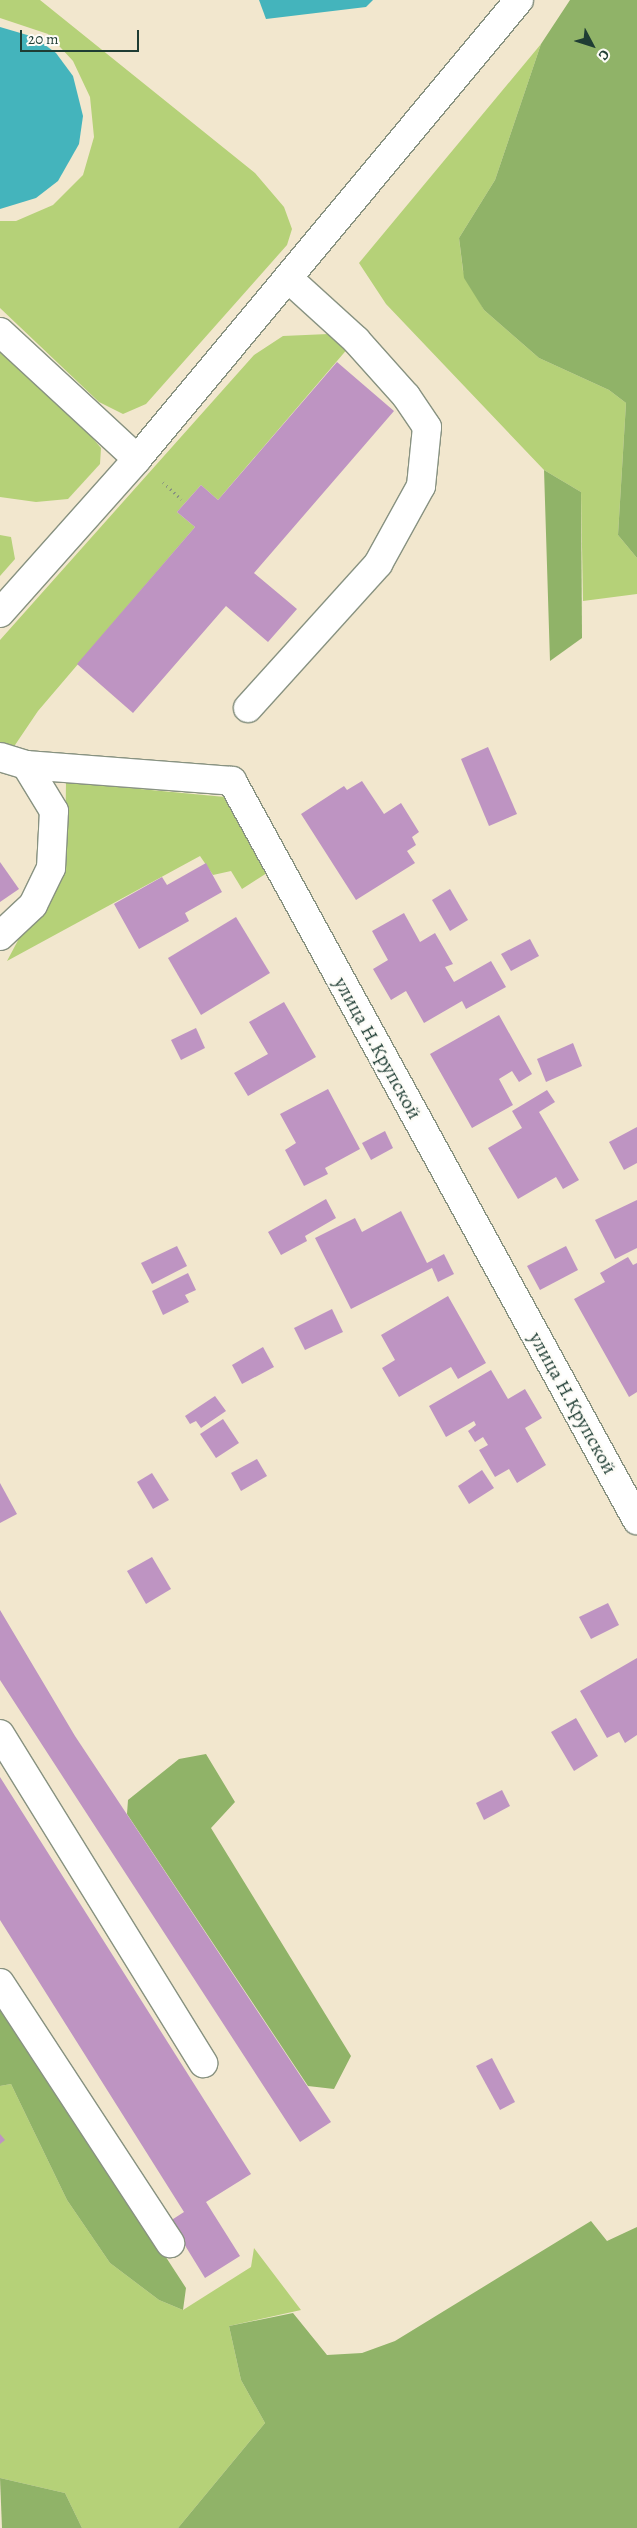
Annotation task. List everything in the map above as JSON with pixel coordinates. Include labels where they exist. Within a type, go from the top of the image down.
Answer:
[{"type":"street","points":[[0,612],[137,458],[520,0]]},
{"type":"street","points":[[248,708],[378,564],[421,486],[426,427],[406,396],[356,340],[289,278]]},
{"type":"street","points":[[0,332],[137,458]]},
{"type":"street","name":"улица Н.Крупской","points":[[0,757],[26,765],[232,781],[637,1520]]},
{"type":"street","points":[[0,936],[33,905],[51,868],[54,812],[26,765]]},
{"type":"street","points":[[0,1734],[203,2063]]},
{"type":"street","points":[[0,1983],[170,2243]]},
{"type":"green space","points":[[0,0],[40,0],[255,173],[284,207],[292,229],[287,245],[146,404],[123,414],[99,402],[0,308],[0,221],[16,221],[53,205],[83,175],[94,137],[90,97],[73,61],[48,34],[0,18]]},
{"type":"green space","points":[[570,0],[637,0],[637,558],[618,535],[626,403],[609,390],[539,358],[484,310],[464,278],[459,238],[495,180],[541,44]]},
{"type":"green space","points":[[541,44],[495,180],[459,238],[463,271],[484,310],[539,358],[609,390],[626,403],[618,535],[637,558],[637,594],[583,601],[581,492],[544,470],[386,304],[359,263]]},
{"type":"green space","points":[[328,334],[349,347],[218,500],[201,485],[177,512],[195,527],[38,711],[13,748],[0,743],[0,640],[254,355],[283,336]]},
{"type":"green space","points":[[0,348],[75,417],[101,448],[100,464],[68,499],[36,502],[0,497]]},
{"type":"green space","points":[[544,470],[581,492],[582,638],[550,661]]},
{"type":"green space","points":[[0,535],[11,537],[15,559],[0,576]]},
{"type":"green space","points":[[66,782],[225,797],[267,873],[242,889],[231,871],[213,875],[200,856],[7,961],[65,852]]},
{"type":"green space","points":[[206,1754],[235,1802],[211,1828],[351,2056],[334,2089],[308,2086],[127,1814],[128,1800],[179,1759]]},
{"type":"green space","points":[[0,2002],[186,2288],[183,2310],[159,2300],[110,2263],[67,2200],[11,2084],[0,2086]]},
{"type":"green space","points":[[11,2084],[67,2200],[110,2263],[159,2300],[183,2310],[251,2267],[254,2248],[301,2310],[229,2326],[241,2380],[265,2423],[178,2528],[82,2528],[65,2493],[0,2478],[0,2086]]},
{"type":"green space","points":[[591,2221],[607,2241],[637,2227],[637,2528],[178,2528],[265,2423],[241,2380],[229,2326],[293,2313],[327,2355],[362,2353],[395,2341]]},
{"type":"green space","points":[[0,2478],[65,2493],[82,2528],[2,2528]]},
{"type":"water","points":[[259,0],[373,0],[366,7],[266,19]]},
{"type":"water","points":[[0,27],[34,37],[56,53],[73,76],[83,116],[79,144],[58,181],[36,198],[0,209]]},
{"type":"building","points":[[337,362],[394,411],[254,573],[297,609],[268,642],[226,606],[133,713],[77,664],[195,527],[177,512],[201,485],[218,500]]},
{"type":"building","points":[[488,747],[517,814],[489,826],[461,759]]},
{"type":"building","points":[[362,781],[384,814],[401,803],[419,832],[412,837],[416,845],[407,851],[415,863],[356,900],[301,814],[344,786],[347,790]]},
{"type":"building","points":[[0,862],[19,889],[0,902]]},
{"type":"building","points":[[206,863],[222,892],[185,913],[189,921],[139,949],[114,904],[162,877],[167,885]]},
{"type":"building","points":[[450,889],[468,920],[450,931],[432,900]]},
{"type":"building","points":[[404,913],[420,942],[435,933],[453,964],[445,967],[454,982],[491,961],[506,987],[466,1009],[462,1001],[424,1023],[406,991],[391,1000],[373,969],[388,960],[372,931]]},
{"type":"building","points":[[236,917],[270,973],[201,1015],[168,958]]},
{"type":"building","points":[[530,939],[539,956],[511,971],[501,954]]},
{"type":"building","points":[[284,1002],[316,1057],[248,1096],[234,1073],[268,1054],[249,1022]]},
{"type":"building","points":[[499,1015],[532,1074],[519,1082],[512,1071],[499,1079],[513,1105],[472,1128],[430,1054]]},
{"type":"building","points":[[196,1028],[205,1048],[181,1060],[171,1040]]},
{"type":"building","points":[[573,1043],[582,1066],[546,1082],[537,1059]]},
{"type":"building","points":[[328,1089],[360,1149],[325,1168],[328,1174],[304,1186],[285,1150],[296,1143],[280,1114]]},
{"type":"building","points":[[547,1090],[555,1102],[539,1112],[579,1180],[563,1189],[556,1177],[518,1199],[488,1148],[522,1128],[512,1111]]},
{"type":"building","points":[[637,1127],[637,1163],[624,1170],[609,1142]]},
{"type":"building","points":[[385,1131],[393,1148],[371,1160],[362,1143]]},
{"type":"building","points":[[326,1199],[336,1218],[305,1236],[307,1241],[281,1255],[268,1232]]},
{"type":"building","points":[[637,1200],[637,1248],[615,1259],[595,1220]]},
{"type":"building","points":[[401,1211],[427,1263],[444,1254],[454,1274],[438,1282],[432,1268],[351,1309],[315,1238],[355,1218],[362,1232]]},
{"type":"building","points":[[177,1246],[187,1266],[152,1284],[141,1263]]},
{"type":"building","points":[[566,1246],[578,1270],[540,1290],[527,1266]]},
{"type":"building","points":[[628,1257],[633,1265],[637,1263],[637,1392],[629,1397],[574,1299],[605,1282],[600,1273]]},
{"type":"building","points":[[188,1273],[196,1290],[185,1295],[189,1302],[163,1315],[152,1291]]},
{"type":"building","points":[[448,1296],[486,1363],[458,1379],[451,1367],[399,1397],[382,1368],[395,1360],[381,1335]]},
{"type":"building","points":[[332,1309],[343,1332],[305,1350],[294,1328]]},
{"type":"building","points":[[263,1347],[274,1367],[242,1384],[232,1365]]},
{"type":"building","points":[[491,1370],[508,1399],[525,1389],[542,1418],[525,1428],[546,1465],[517,1483],[509,1469],[495,1477],[479,1450],[488,1445],[483,1437],[475,1442],[468,1431],[476,1425],[474,1421],[446,1437],[429,1406]]},
{"type":"building","points":[[215,1396],[226,1411],[201,1428],[196,1421],[190,1424],[185,1416]]},
{"type":"building","points":[[223,1419],[239,1443],[216,1458],[200,1434]]},
{"type":"building","points":[[257,1459],[267,1476],[241,1491],[231,1473]]},
{"type":"building","points":[[482,1470],[494,1488],[469,1504],[458,1486]]},
{"type":"building","points":[[152,1473],[169,1500],[153,1509],[137,1482]]},
{"type":"building","points":[[0,1483],[17,1514],[0,1523]]},
{"type":"building","points":[[152,1557],[171,1589],[146,1604],[127,1571]]},
{"type":"building","points":[[608,1603],[619,1625],[591,1639],[579,1617]]},
{"type":"building","points":[[0,1610],[75,1736],[331,2122],[300,2142],[0,1680]]},
{"type":"building","points":[[637,1658],[637,1735],[625,1743],[619,1732],[607,1738],[580,1691]]},
{"type":"building","points":[[576,1718],[598,1756],[574,1771],[551,1732]]},
{"type":"building","points":[[0,1777],[251,2174],[206,2202],[240,2256],[205,2278],[170,2221],[184,2212],[0,1920]]},
{"type":"building","points":[[502,1790],[510,1806],[484,1820],[476,1803]]},
{"type":"building","points":[[492,2058],[515,2102],[500,2110],[476,2066]]},
{"type":"building","points":[[0,2134],[5,2140],[0,2144]]}]
